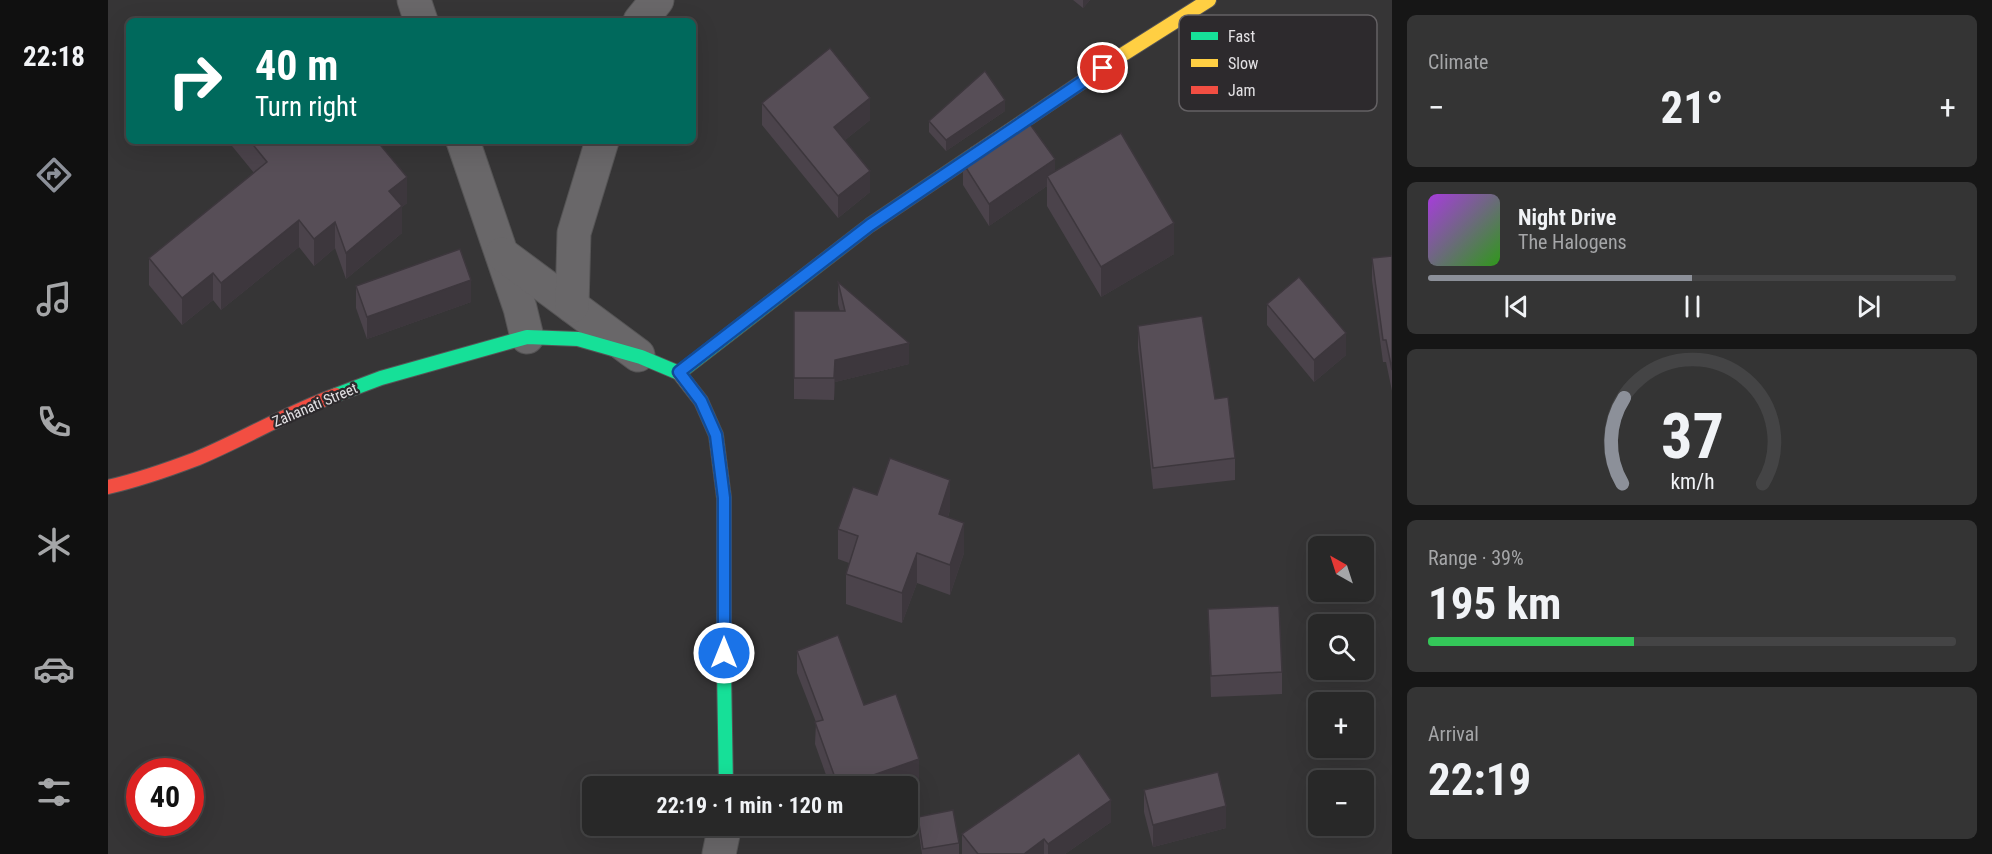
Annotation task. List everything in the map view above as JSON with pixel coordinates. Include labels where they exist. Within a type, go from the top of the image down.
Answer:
[{"type":"street","points":[[414,0],[420,18]]},
{"type":"street","points":[[642,18],[657,0]]},
{"type":"street","points":[[1185,15],[1209,0]]},
{"type":"street","points":[[726,776],[724,498],[716,435],[701,401],[679,372],[870,225],[1112,61],[1179,19]]},
{"type":"street","points":[[464,144],[520,308],[527,337]]},
{"type":"street","points":[[572,306],[574,233],[601,144]]},
{"type":"street","points":[[502,254],[641,357]]},
{"type":"street","name":"Zahanati Street","points":[[108,487],[139,480],[198,458],[308,405],[381,378],[527,337],[578,339],[641,357],[679,372]]},
{"type":"street","points":[[719,854],[723,836]]},
{"type":"building","points":[[830,48],[870,98],[834,127],[870,171],[838,196],[762,103]]},
{"type":"building","points":[[985,71],[1005,100],[946,140],[929,121]]},
{"type":"building","points":[[1027,120],[1055,159],[989,204],[963,163]]},
{"type":"building","points":[[1121,133],[1174,223],[1101,267],[1047,176]]},
{"type":"building","points":[[252,144],[380,144],[407,177],[389,191],[402,206],[346,253],[335,222],[314,239],[299,220],[221,283],[213,273],[182,298],[149,258],[267,162]]},
{"type":"building","points":[[460,249],[471,280],[367,317],[356,286]]},
{"type":"building","points":[[1392,256],[1392,370],[1386,340],[1383,340],[1372,258]]},
{"type":"building","points":[[1299,277],[1346,333],[1314,360],[1267,304]]},
{"type":"building","points":[[838,282],[909,343],[835,360],[834,378],[794,378],[794,311],[845,311]]},
{"type":"building","points":[[1202,316],[1215,399],[1228,397],[1235,458],[1153,468],[1138,326]]},
{"type":"building","points":[[890,458],[950,480],[939,514],[964,523],[950,565],[917,553],[902,593],[846,574],[858,536],[838,529],[853,487],[877,495]]},
{"type":"building","points":[[1279,606],[1282,672],[1211,676],[1208,609]]},
{"type":"building","points":[[838,635],[864,705],[896,694],[919,759],[871,776],[834,776],[815,722],[823,720],[797,651]]},
{"type":"building","points":[[1079,753],[1111,800],[1048,844],[1044,839],[1024,854],[978,854],[962,834]]},
{"type":"building","points":[[1218,772],[1226,806],[1153,825],[1144,790]]},
{"type":"building","points":[[953,810],[959,843],[923,849],[918,817]]},
{"type":"traffic: fast","points":[[679,373],[870,225],[975,154]]},
{"type":"traffic: fast","points":[[336,395],[381,378],[527,337],[578,339],[641,357],[679,373]]},
{"type":"traffic: fast","points":[[724,671],[726,776]]},
{"type":"traffic: slow","points":[[1185,15],[1209,0]]},
{"type":"traffic: slow","points":[[975,154],[1179,19]]},
{"type":"traffic: slow","points":[[679,373],[701,401],[716,435],[724,498],[724,671]]},
{"type":"traffic: jam","points":[[108,487],[152,475],[196,459],[301,409],[336,395]]},
{"type":"route","points":[[724,653],[724,498],[716,435],[701,401],[679,372],[870,225],[1103,68]]}]
